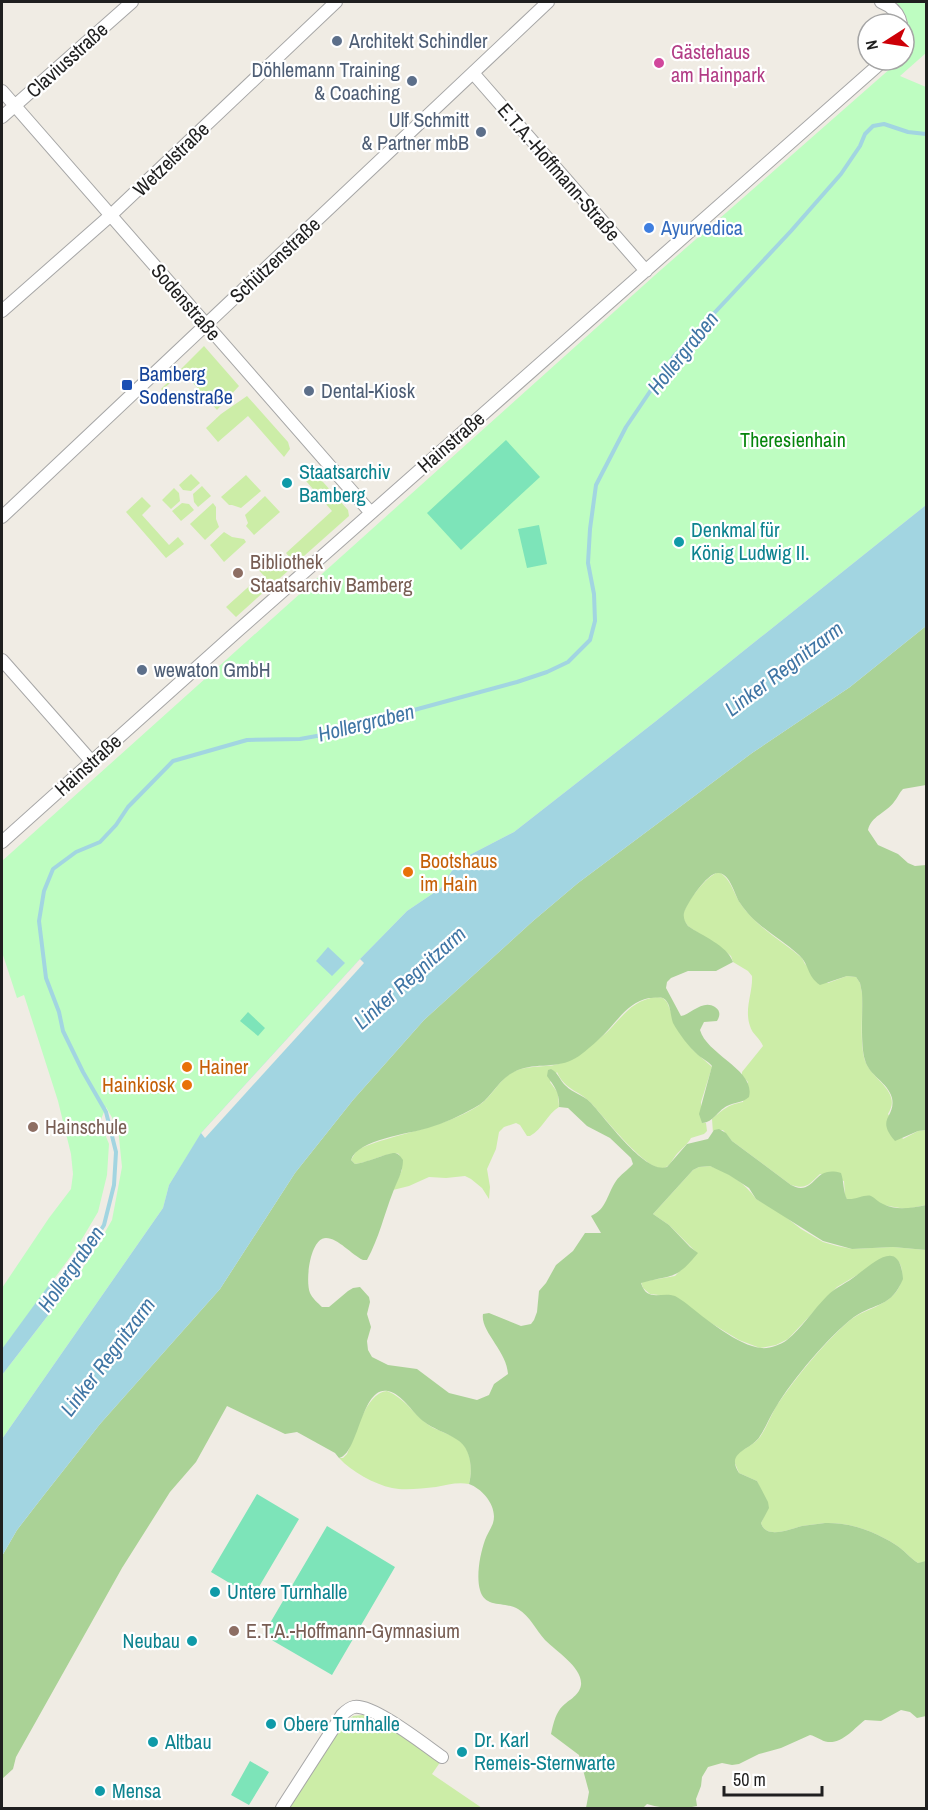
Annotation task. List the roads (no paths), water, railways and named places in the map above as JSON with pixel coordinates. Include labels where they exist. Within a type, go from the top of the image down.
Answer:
[{"type":"street","name":"Claviusstraße","points":[[2,117],[132,2]]},
{"type":"street","name":"Wetzelstraße","points":[[2,311],[111,215],[336,2]]},
{"type":"street","name":"Schützenstraße","points":[[2,517],[548,2]]},
{"type":"street","points":[[881,2],[896,12]]},
{"type":"street","name":"Hainstraße","points":[[2,842],[210,655],[870,72]]},
{"type":"street","name":"E.T.A.-Hoffmann-Straße","points":[[473,73],[646,271]]},
{"type":"street","name":"Sodenstraße","points":[[2,90],[371,513]]},
{"type":"street","points":[[2,660],[92,762]]},
{"type":"street","points":[[282,1809],[342,1715],[354,1707],[367,1709],[394,1723],[442,1757]]},
{"type":"water","name":"Linker Regnitzarm","points":[[926,505],[926,626],[850,687],[752,753],[578,883],[424,1020],[353,1100],[295,1173],[220,1289],[100,1424],[17,1530],[2,1556],[2,1439],[163,1208],[169,1185],[201,1133],[360,959],[407,911],[441,888],[458,861],[514,832]]},
{"type":"water","points":[[328,947],[345,963],[332,976],[316,961]]},
{"type":"water","points":[[51,1282],[66,1292],[2,1375],[2,1349]]},
{"type":"waterway","name":"Hollergraben","points":[[58,1290],[79,1264],[104,1225],[114,1185],[116,1152],[106,1112],[63,1031],[59,1012],[46,978],[39,921],[44,891],[53,869],[76,852],[100,842],[116,825],[128,807],[173,761],[247,740],[300,739],[366,727],[414,710],[517,682],[568,662],[590,640],[595,621],[594,594],[588,563],[596,485],[626,427],[674,356],[841,174],[860,146],[865,134],[873,126],[884,124],[908,132],[926,134]]},
{"type":"place","name":"Architekt Schindler","points":[[337,41]]},
{"type":"place","name":"Gästehaus am Hainpark","points":[[659,63]]},
{"type":"place","name":"Döhlemann Training & Coaching","points":[[412,81]]},
{"type":"place","name":"Ulf Schmitt & Partner mbB","points":[[481,132]]},
{"type":"place","name":"Ayurvedica","points":[[649,228]]},
{"type":"place","name":"Bamberg Sodenstraße","points":[[127,385]]},
{"type":"place","name":"Dental-Kiosk","points":[[309,391]]},
{"type":"place","name":"Staatsarchiv Bamberg","points":[[287,483]]},
{"type":"place","name":"Denkmal für König Ludwig II.","points":[[679,542]]},
{"type":"place","name":"Bibliothek Staatsarchiv Bamberg","points":[[238,573]]},
{"type":"place","name":"wewaton GmbH","points":[[142,670]]},
{"type":"place","name":"Bootshaus im Hain","points":[[408,872]]},
{"type":"place","name":"Hainer","points":[[187,1067]]},
{"type":"place","name":"Hainkiosk","points":[[187,1085]]},
{"type":"place","name":"Hainschule","points":[[33,1127]]},
{"type":"place","name":"Untere Turnhalle","points":[[215,1592]]},
{"type":"place","name":"E.T.A.-Hoffmann-Gymnasium","points":[[234,1631]]},
{"type":"place","name":"Neubau","points":[[192,1641]]},
{"type":"place","name":"Obere Turnhalle","points":[[271,1724]]},
{"type":"place","name":"Altbau","points":[[153,1742]]},
{"type":"place","name":"Dr. Karl Remeis-Sternwarte","points":[[462,1752]]},
{"type":"place","name":"Mensa","points":[[100,1791]]},
{"type":"park label","name":"Theresienhain","points":[[793,440]]}]
